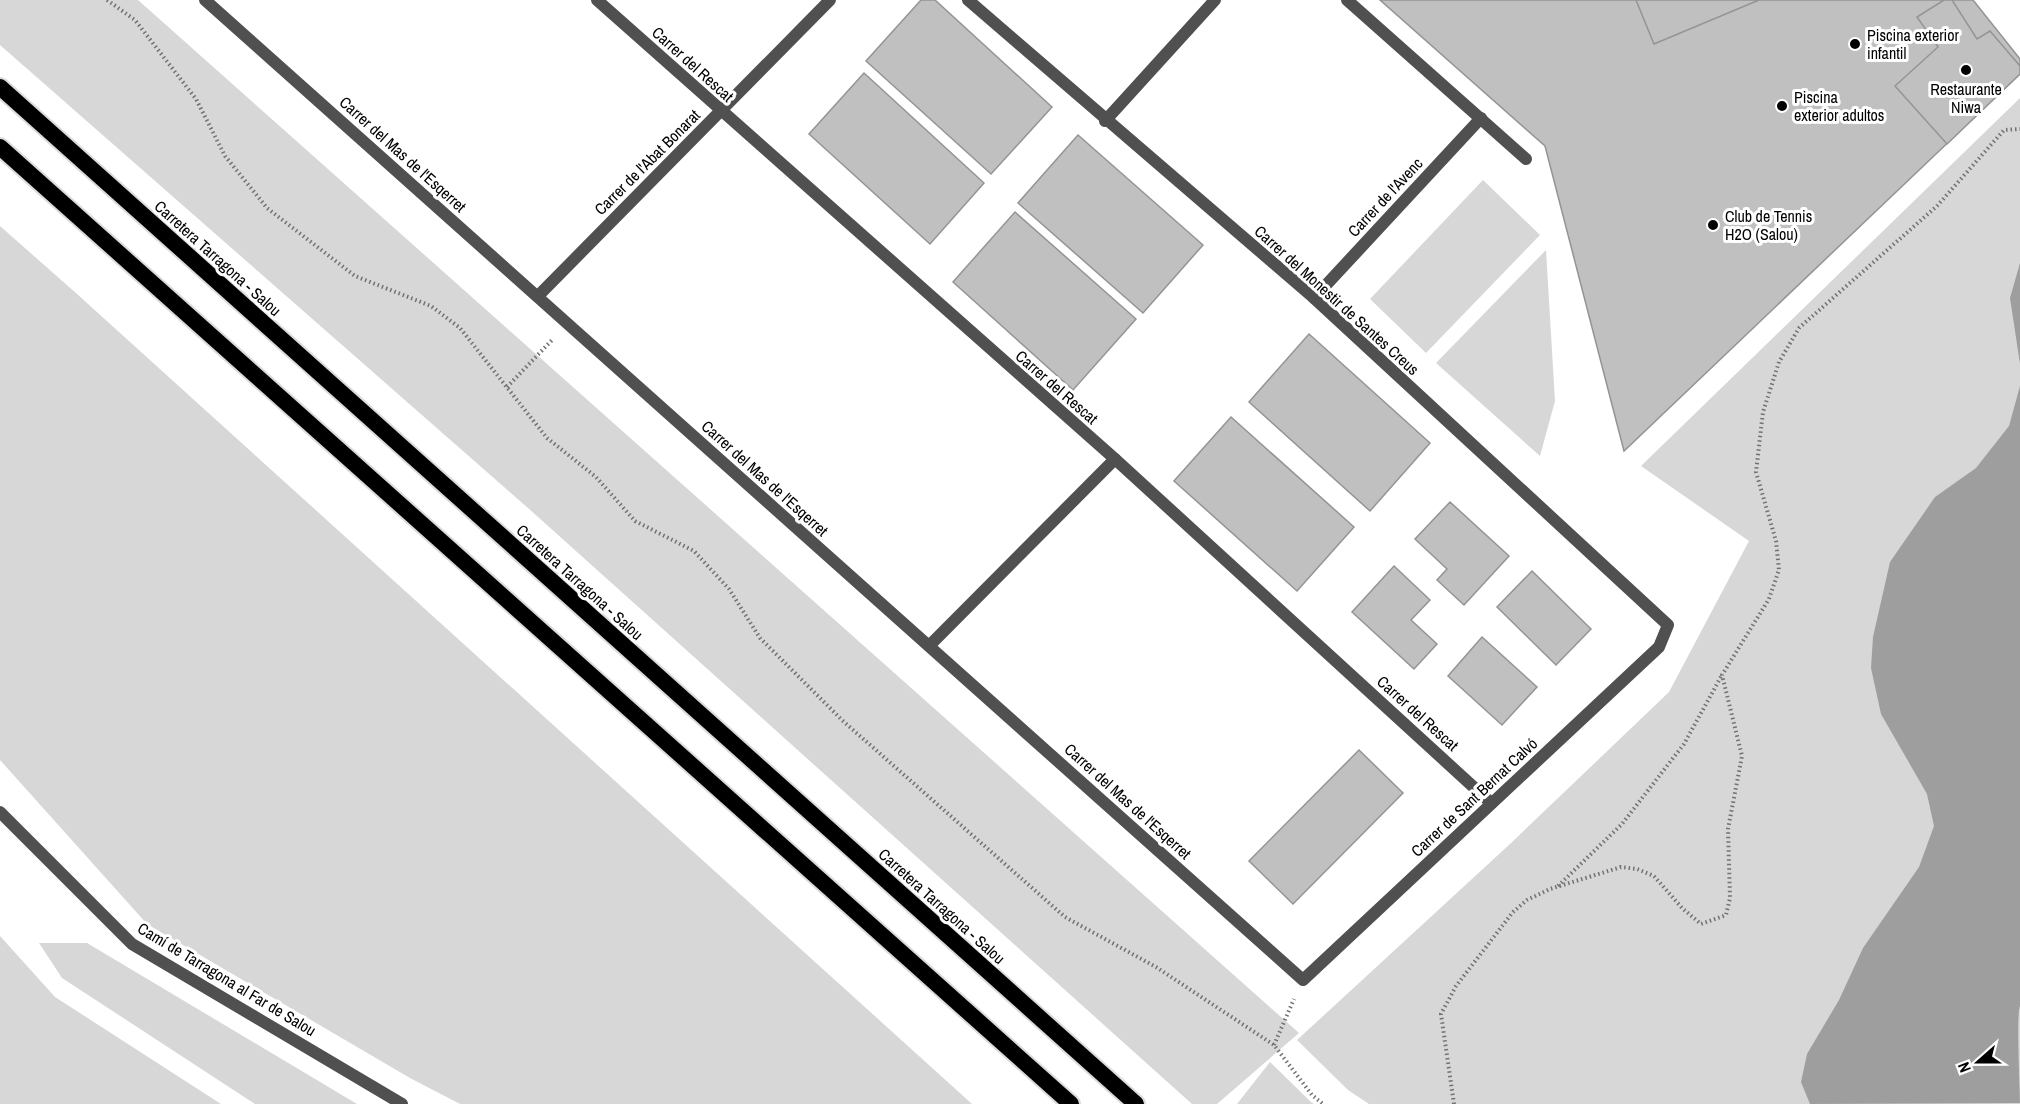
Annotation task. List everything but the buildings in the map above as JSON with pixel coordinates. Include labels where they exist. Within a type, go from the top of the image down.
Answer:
[{"type":"highway","name":"Carretera Tarragona - Salou","points":[[0,87],[1136,1104]]},
{"type":"highway","points":[[0,147],[1071,1104]]},
{"type":"street","name":"Carrer del Mas de l'Esqerret","points":[[205,0],[1303,980]]},
{"type":"street","name":"Carrer del Rescat","points":[[597,0],[1114,459],[1491,803]]},
{"type":"street","name":"Carrer de l'Abat Bonarat","points":[[538,296],[830,0]]},
{"type":"street","name":"Carrer del Monestir de Santes Creus","points":[[968,0],[1105,121],[1314,298],[1668,625],[1663,635]]},
{"type":"street","points":[[1105,121],[1215,0]]},
{"type":"street","points":[[1347,0],[1526,159]]},
{"type":"street","name":"Carrer de l'Avenc","points":[[1314,298],[1481,118]]},
{"type":"street","points":[[928,646],[1114,459]]},
{"type":"street","name":"Carrer de Sant Bernat Calvó","points":[[1303,980],[1659,647],[1663,635]]},
{"type":"street","name":"Camí de Tarragona al Far de Salou","points":[[0,812],[132,944],[402,1104]]},
{"type":"path","points":[[107,0],[135,20],[189,91],[225,156],[267,208],[355,276],[431,306],[460,328],[547,438],[596,477],[635,521],[694,551],[729,589],[760,638],[843,721],[1065,917],[1156,967],[1274,1045],[1312,1095],[1323,1104]]},
{"type":"path","points":[[1558,886],[1622,824],[1684,744],[1768,599],[1779,570],[1776,541],[1756,472],[1763,412],[1779,362],[1799,328],[1937,206],[2004,130],[2020,129]]},
{"type":"path","points":[[507,387],[568,323]]},
{"type":"path","points":[[1454,1104],[1441,1014],[1448,997],[1514,912],[1527,900],[1558,886],[1622,867],[1637,869],[1654,876],[1682,908],[1701,924],[1726,915],[1730,898],[1728,829],[1742,756],[1722,675]]},
{"type":"path","points":[[1274,1045],[1303,980]]},
{"type":"shaded area","points":[[0,0],[138,0],[1299,1033],[1217,1104],[1192,1104],[528,508],[0,45]]},
{"type":"shaded area","points":[[2020,98],[2020,1104],[1369,1104],[1348,1090],[1297,1040],[1510,844],[1669,692],[1749,541],[1641,466]]},
{"type":"shaded area","points":[[1483,180],[1540,235],[1426,353],[1370,299]]},
{"type":"shaded area","points":[[0,226],[972,1104],[460,1104],[410,1078],[147,924],[0,760]]},
{"type":"shaded area","points":[[1546,250],[1555,401],[1540,456],[1436,363]]},
{"type":"shaded area","points":[[2020,263],[2020,364],[2010,298]]},
{"type":"shaded area","points":[[2020,386],[2020,1006],[2018,1036],[2020,1103],[1810,1104],[1801,1082],[1807,1054],[1839,1000],[1863,948],[1919,867],[1934,826],[1927,794],[1881,714],[1871,668],[1873,637],[1890,562],[1935,497],[1976,468],[2009,426]]},
{"type":"shaded area","points":[[0,936],[55,997],[221,1104],[0,1104]]},
{"type":"shaded area","points":[[39,943],[87,943],[357,1104],[255,1104],[62,978]]},
{"type":"shaded area","points":[[1270,1062],[1311,1102],[1314,1104],[1237,1104]]},
{"type":"place","name":"Piscina exterior infantil","points":[[1855,44]]},
{"type":"place","name":"Restaurante Niwa","points":[[1966,70]]},
{"type":"place","name":"Piscina exterior adultos","points":[[1782,106]]},
{"type":"place","name":"Club de Tennis H2O (Salou)","points":[[1713,225]]}]
